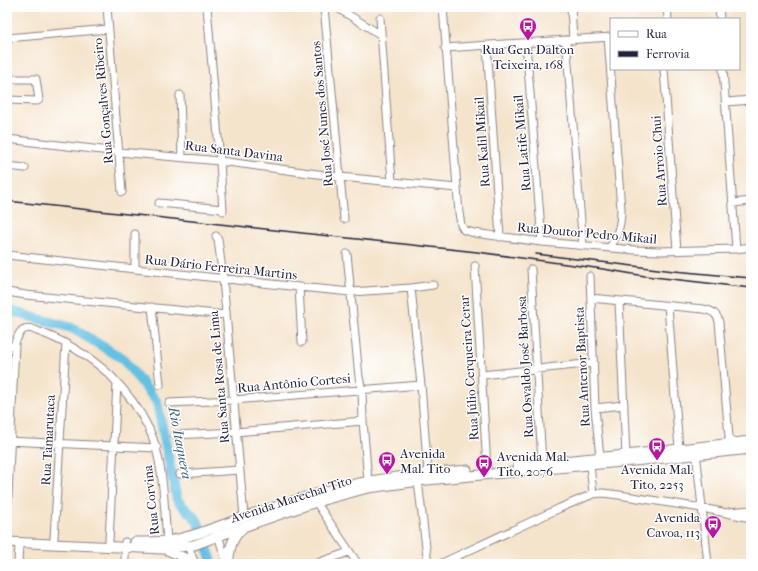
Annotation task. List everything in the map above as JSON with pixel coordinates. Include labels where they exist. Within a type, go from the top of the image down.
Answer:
[{"type":"main road","name":"Avenida Marechal Tito","points":[[192,540],[211,529],[368,488],[418,481],[590,465],[730,447],[751,441]]},
{"type":"main road","name":"Avenida Marechal Tito","points":[[730,447],[751,449]]},
{"type":"main road","name":"Avenida Marechal Tito","points":[[7,542],[165,545],[192,540],[216,538],[245,521],[327,491],[368,481],[428,473],[679,449],[696,451]]},
{"type":"main road","points":[[228,564],[232,543],[245,521]]},
{"type":"main road","name":"Avenida Marechal Tito","points":[[7,536],[109,541],[125,545]]},
{"type":"main road","points":[[19,543],[28,538],[37,537]]},
{"type":"main road","points":[[165,545],[183,557],[190,564]]},
{"type":"street","name":"Rua Gonçalves Ribeiro","points":[[107,7],[122,192]]},
{"type":"street","points":[[159,203],[223,210],[207,7]]},
{"type":"street","name":"Rua José Nunes dos Santos","points":[[324,7],[344,219]]},
{"type":"street","points":[[336,7],[382,35]]},
{"type":"street","points":[[443,7],[457,188]]},
{"type":"street","points":[[571,7],[570,40],[583,246]]},
{"type":"street","points":[[667,7],[668,18]]},
{"type":"street","points":[[719,7],[720,18]]},
{"type":"street","points":[[380,18],[392,182]]},
{"type":"street","points":[[7,38],[109,29]]},
{"type":"street","points":[[445,48],[609,37],[610,51]]},
{"type":"street","name":"Rua Latife Mikail","points":[[526,43],[542,242]]},
{"type":"street","name":"Rua Kalil Mikail","points":[[487,46],[500,236]]},
{"type":"street","points":[[610,248],[616,238],[620,225],[621,209],[611,70]]},
{"type":"street","name":"Rua Arroio Chui","points":[[664,70],[677,251]]},
{"type":"street","points":[[723,70],[736,249]]},
{"type":"street","points":[[7,79],[36,79],[38,100],[7,100]]},
{"type":"street","points":[[180,95],[182,157]]},
{"type":"street","points":[[726,102],[751,100]]},
{"type":"street","name":"Rua Santa Davina","points":[[7,139],[119,152],[220,161],[340,177],[457,188]]},
{"type":"street","points":[[7,166],[25,168]]},
{"type":"street","name":"Rua Doutor Pedro Mikail","points":[[457,188],[461,225],[464,230],[474,233],[542,242],[641,251],[736,249],[751,247]]},
{"type":"street","points":[[733,203],[751,201]]},
{"type":"street","points":[[135,234],[135,269]]},
{"type":"street","name":"Rua Santa Rosa de Lima","points":[[216,236],[218,238],[223,279],[245,521]]},
{"type":"street","points":[[347,254],[359,377],[362,390],[368,481]]},
{"type":"street","name":"Rua Dário Ferreira Martins","points":[[7,255],[351,292],[433,285]]},
{"type":"street","name":"Rua Júlio Cerqueira Cerar","points":[[475,266],[487,468]]},
{"type":"street","name":"Rua Osvaldo José Barbosa","points":[[531,269],[542,463]]},
{"type":"street","name":"Rua Antenor Baptista","points":[[590,276],[595,408],[600,457]]},
{"type":"street","points":[[299,287],[302,342]]},
{"type":"street","points":[[411,288],[428,473]]},
{"type":"street","points":[[7,292],[226,315]]},
{"type":"street","points":[[591,298],[710,310],[714,313],[719,322],[730,447]]},
{"type":"street","points":[[619,301],[626,455]]},
{"type":"street","points":[[668,306],[679,449]]},
{"type":"street","points":[[152,307],[160,385]]},
{"type":"street","name":"Rua Corvina","points":[[15,346],[16,340],[24,329],[28,328],[46,334],[66,344],[110,375],[131,400],[150,430],[156,448],[162,478],[165,545]]},
{"type":"street","name":"Rua Tamarutaca","points":[[54,538],[66,344]]},
{"type":"street","points":[[7,346],[15,346],[9,442],[7,518]]},
{"type":"street","points":[[482,375],[594,363]]},
{"type":"street","points":[[109,541],[117,383]]},
{"type":"street","name":"Rua Antônio Cortesi","points":[[169,403],[233,400],[421,385]]},
{"type":"street","points":[[595,408],[624,405]]},
{"type":"street","points":[[174,435],[236,432],[363,421]]},
{"type":"street","points":[[9,442],[156,448]]},
{"type":"street","points":[[696,451],[708,564]]},
{"type":"street","points":[[590,465],[593,494]]},
{"type":"street","points":[[180,474],[240,470]]},
{"type":"street","points":[[418,481],[428,564]]},
{"type":"street","points":[[440,564],[593,494],[619,494],[751,518]]},
{"type":"street","points":[[316,502],[358,564]]},
{"type":"street","points":[[723,512],[751,510]]},
{"type":"street","points":[[211,529],[228,564]]},
{"type":"street","points":[[192,540],[195,564]]},
{"type":"street","points":[[18,564],[19,543]]},
{"type":"street","points":[[125,545],[125,564]]},
{"type":"street","points":[[314,564],[349,552]]},
{"type":"waterway","name":"Rio Itaquera","points":[[7,310],[72,328],[122,358],[157,402],[177,500],[197,520],[213,564]]},
{"type":"railway","points":[[7,201],[477,252],[645,276],[751,288]]},
{"type":"railway","points":[[536,254],[674,271],[751,278]]},
{"type":"place","name":"Rua Gen. Dalton Teixeira, 168","points":[[528,41]]},
{"type":"place","name":"Avenida Mal. Tito, 2253","points":[[657,461]]},
{"type":"place","name":"Avenida Mal. Tito","points":[[387,475]]},
{"type":"place","name":"Avenida Mal. Tito, 2076","points":[[484,478]]},
{"type":"place","name":"Avenida Cavoa, 113","points":[[713,539]]}]
